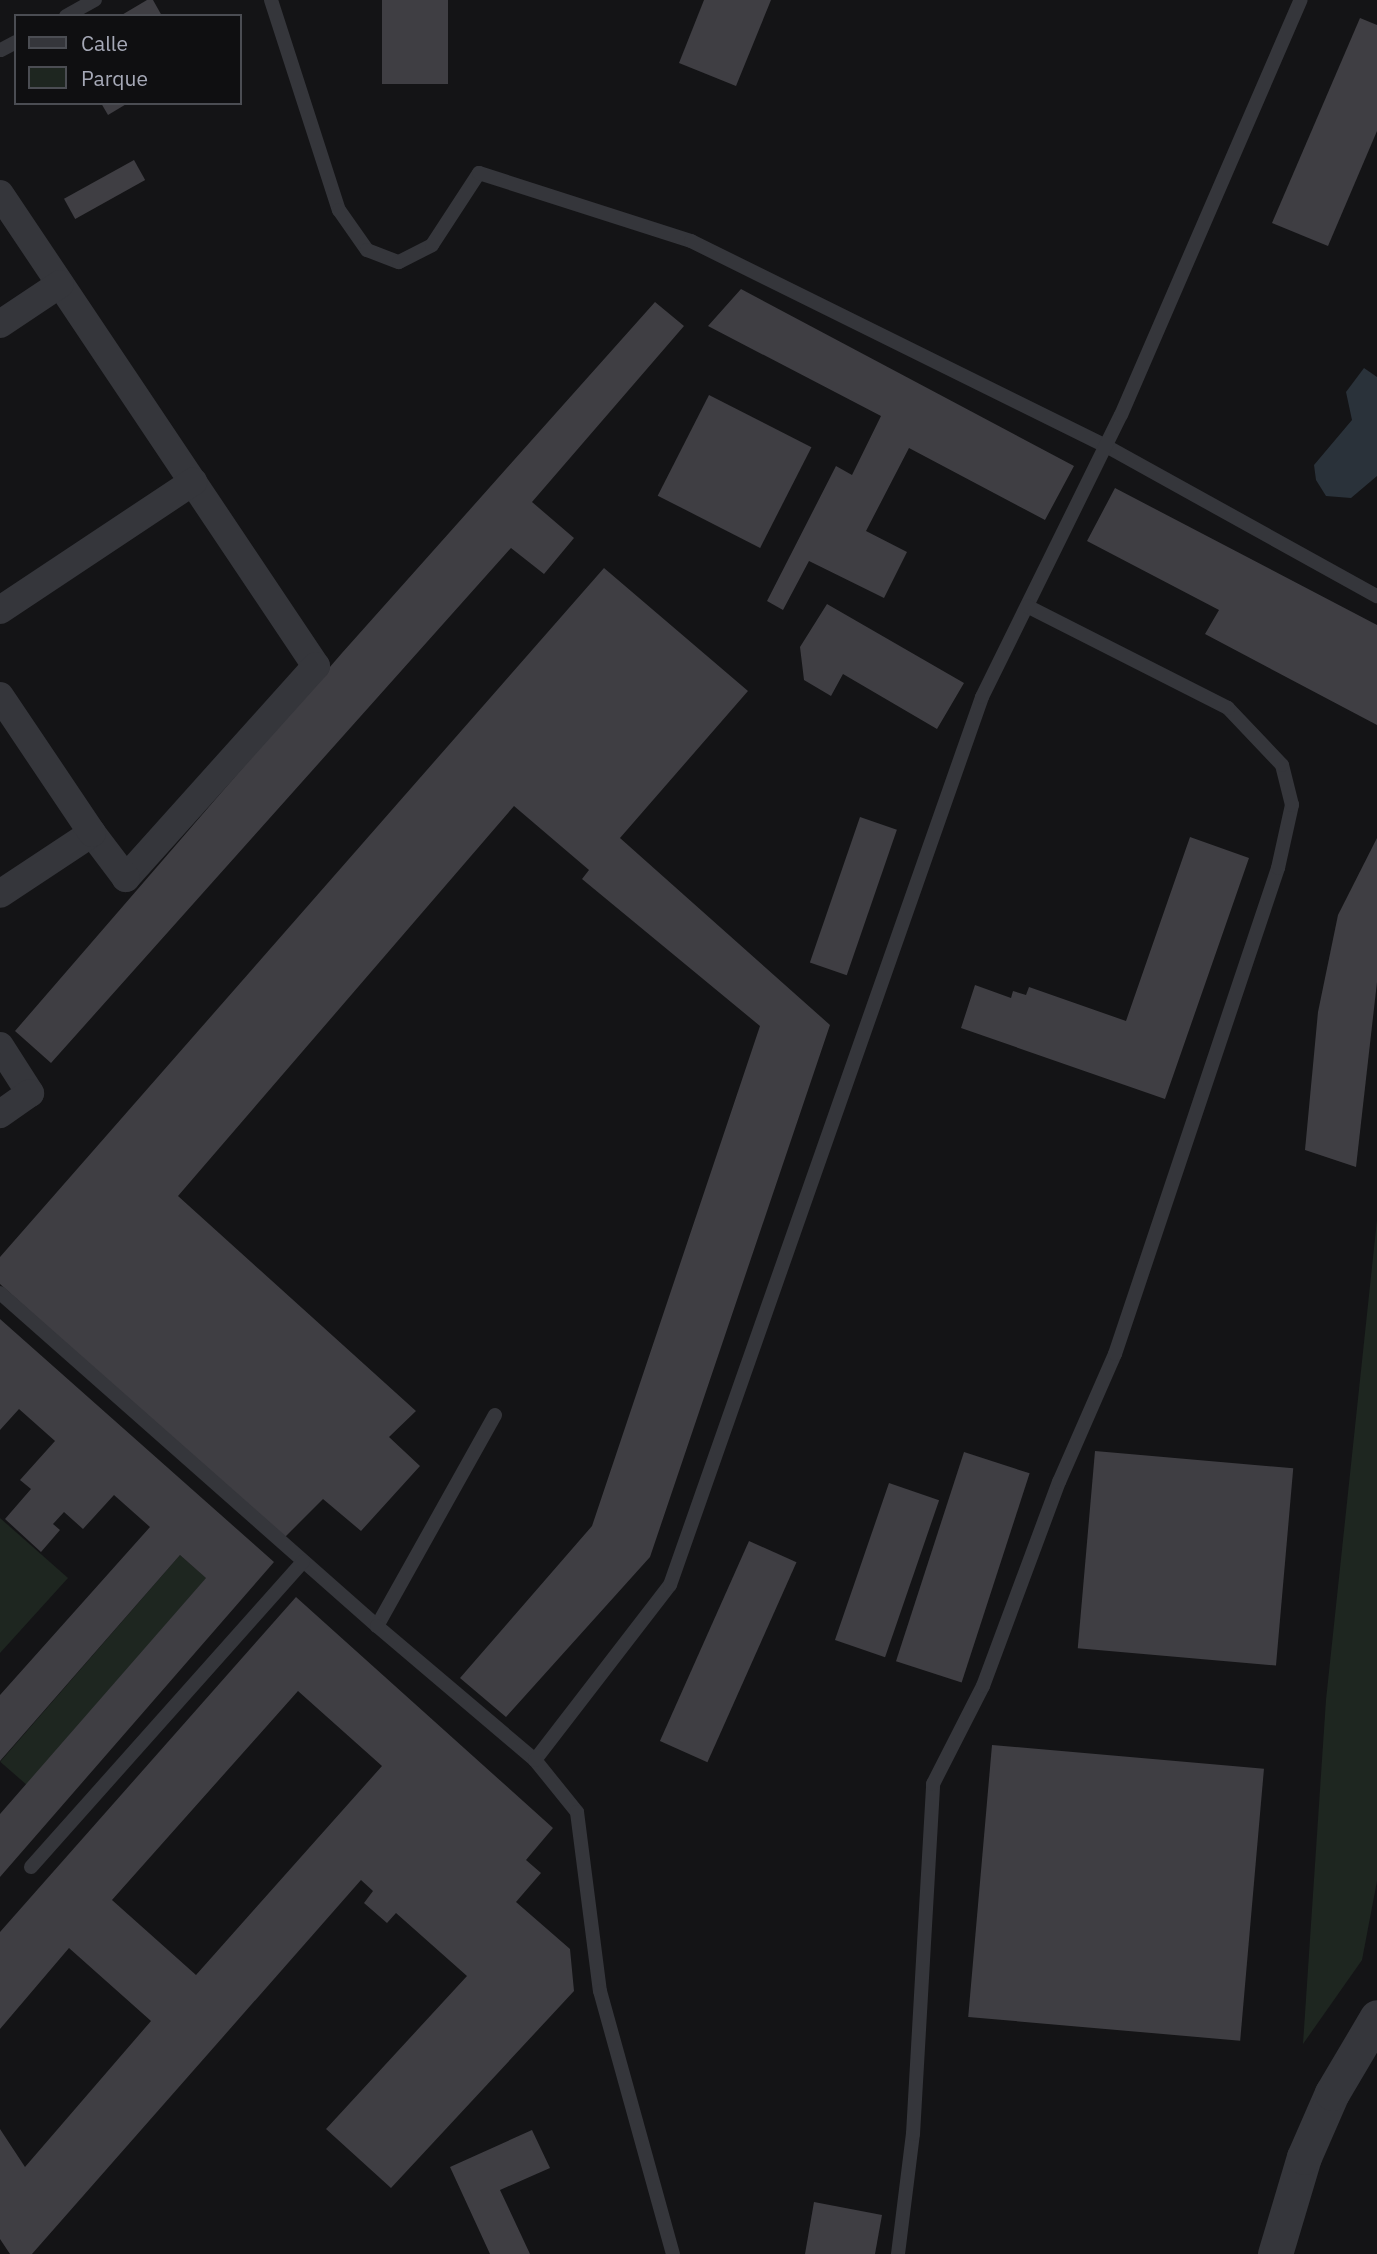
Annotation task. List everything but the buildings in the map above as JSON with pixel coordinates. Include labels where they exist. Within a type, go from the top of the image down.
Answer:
[{"type":"street","points":[[0,194],[316,666],[126,878],[92,833],[0,696]]},
{"type":"street","points":[[0,324],[60,284]]},
{"type":"street","points":[[0,610],[193,482]]},
{"type":"street","points":[[0,894],[92,833]]},
{"type":"street","points":[[0,1046],[30,1093],[0,1114]]},
{"type":"street","points":[[1275,2254],[1309,2147],[1332,2093],[1377,2017]]},
{"type":"lane","points":[[70,14],[95,0]]},
{"type":"lane","points":[[271,0],[339,210],[367,250],[399,262],[432,245],[479,173],[691,241],[1106,446],[1377,596]]},
{"type":"lane","points":[[535,1760],[670,1585],[982,697],[1106,446],[1301,0]]},
{"type":"lane","points":[[898,2254],[913,2134],[933,1784],[983,1686],[1059,1482],[1115,1354],[1278,868],[1292,805],[1282,765],[1228,708],[1027,606]]},
{"type":"lane","points":[[0,1293],[303,1562],[535,1760],[577,1812],[600,1991],[673,2254]]},
{"type":"lane","points":[[377,1626],[495,1415]]},
{"type":"lane","points":[[32,1867],[303,1562]]},
{"type":"green space","points":[[1377,1220],[1377,1881],[1362,1960],[1303,2044],[1326,1700]]},
{"type":"green space","points":[[0,1518],[68,1578],[0,1653]]},
{"type":"green space","points":[[180,1555],[206,1578],[27,1785],[0,1762]]},
{"type":"shaded area","points":[[1364,368],[1377,377],[1377,476],[1351,498],[1326,496],[1316,480],[1314,465],[1352,420],[1346,392]]}]
